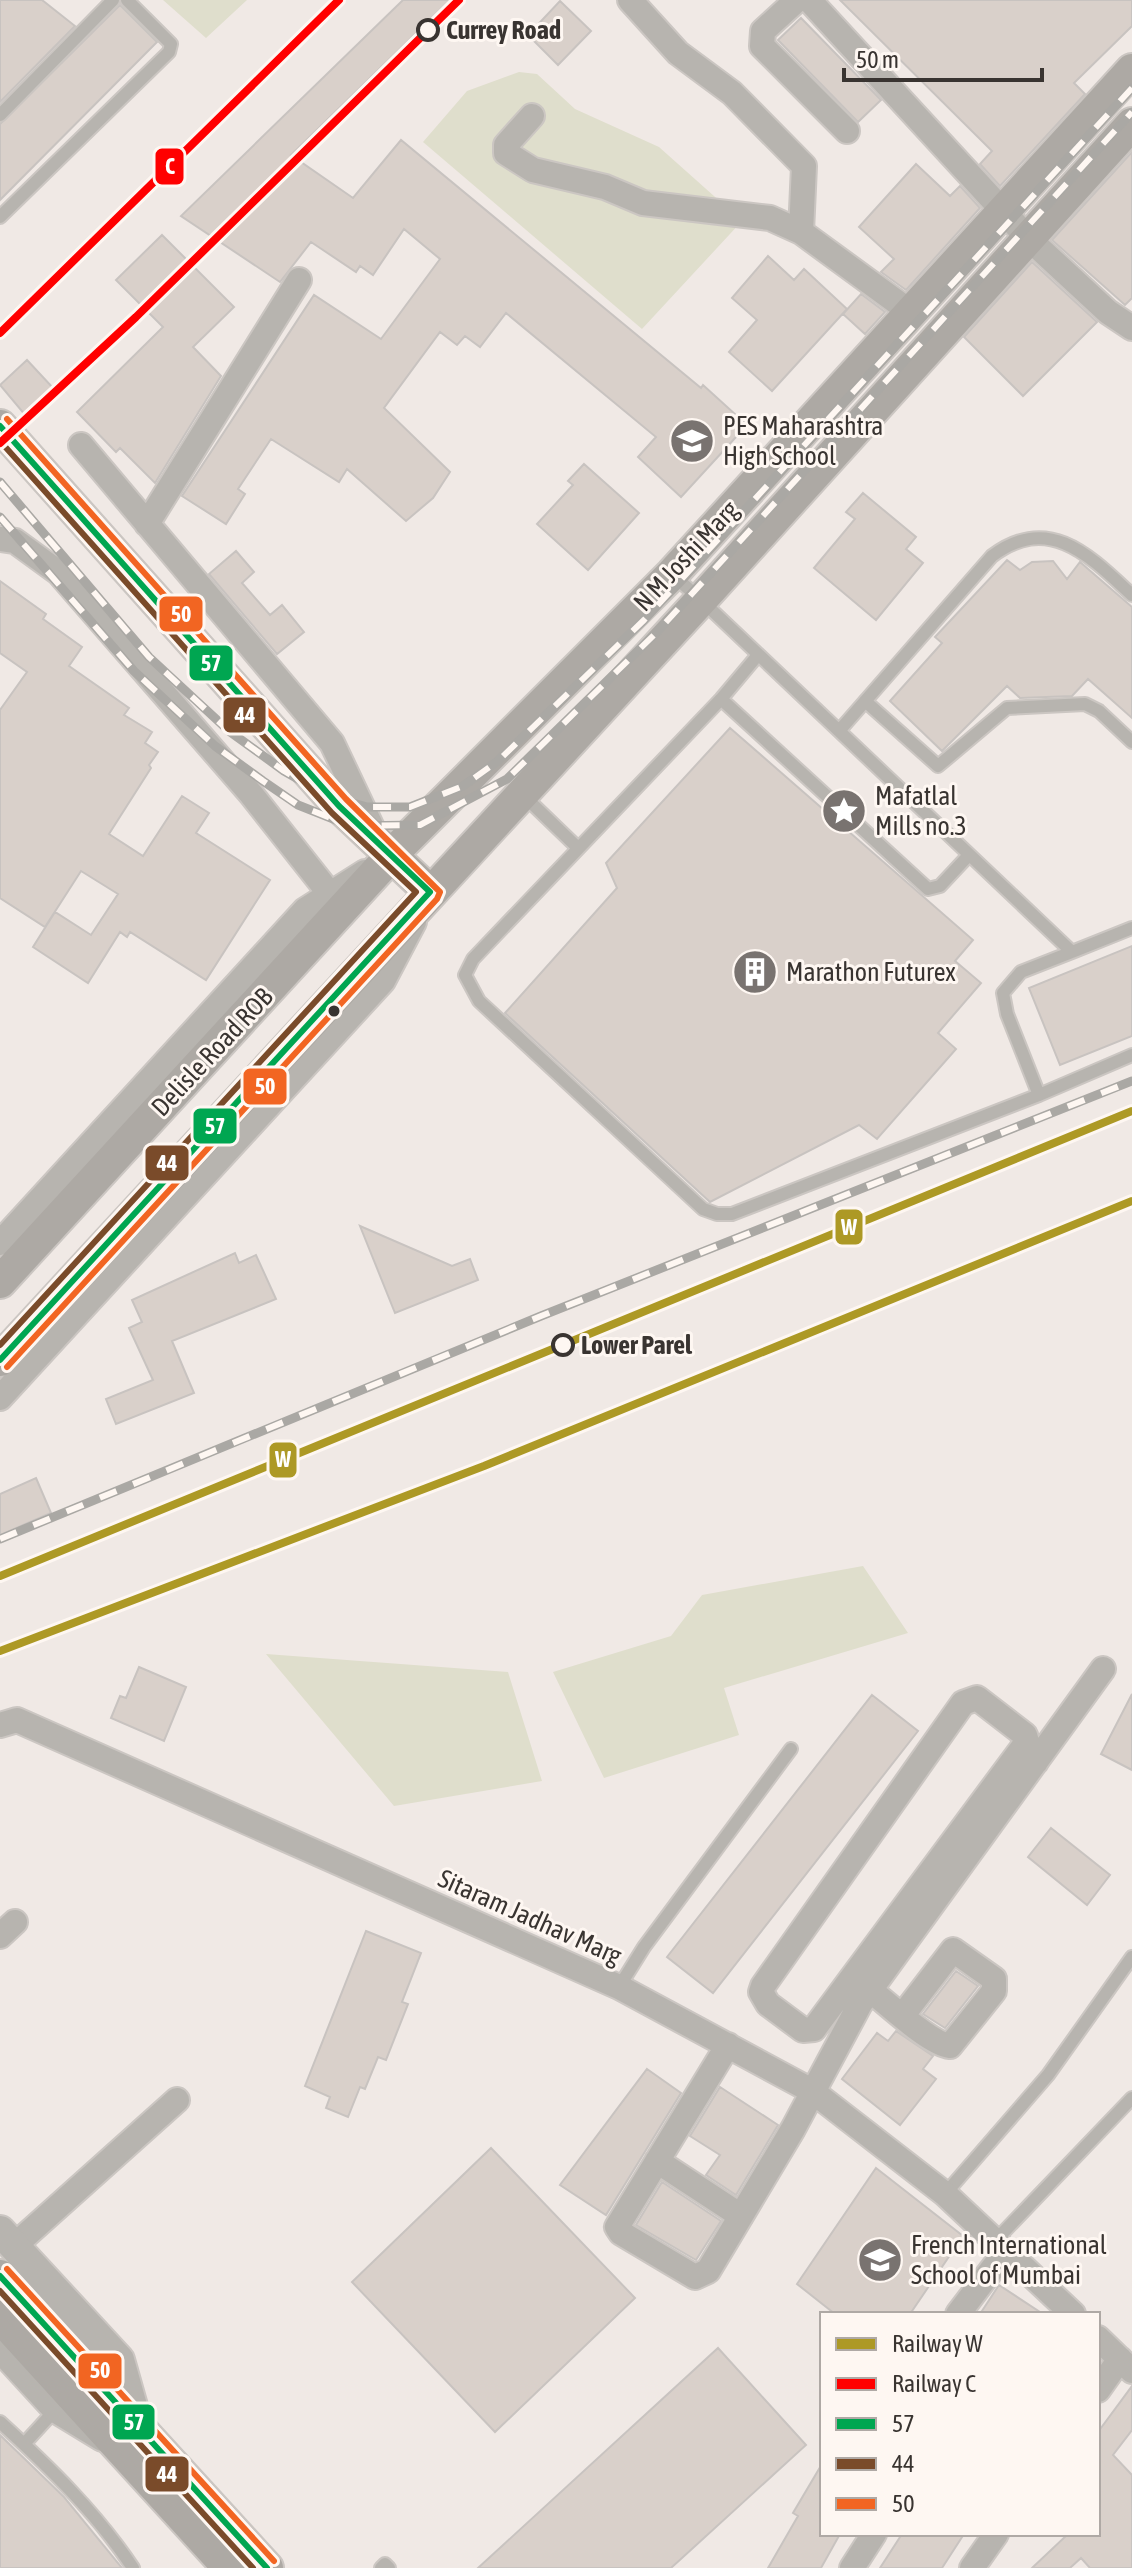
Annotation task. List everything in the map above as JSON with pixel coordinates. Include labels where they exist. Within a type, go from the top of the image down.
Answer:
[{"type":"main road","name":"N M Joshi Marg","points":[[326,927],[385,850],[672,574],[1132,70]]},
{"type":"main road","name":"N M Joshi Marg","points":[[430,892],[701,600],[1132,124]]},
{"type":"main road","points":[[0,426],[339,806],[430,892]]},
{"type":"main road","name":"Delisle Road ROB","points":[[0,1360],[430,892]]},
{"type":"main road","name":"Delisle Road ROB","points":[[0,1282],[326,927]]},
{"type":"main road","points":[[0,2276],[83,2404]]},
{"type":"main road","points":[[0,2317],[83,2404],[134,2444],[267,2568]]},
{"type":"main road","points":[[134,2444],[229,2568]]},
{"type":"street","points":[[630,0],[678,53],[732,93],[804,166],[801,232]]},
{"type":"street","points":[[797,0],[763,31],[762,46],[847,131]]},
{"type":"street","points":[[809,0],[1027,237],[1108,312],[1132,328]]},
{"type":"street","points":[[532,116],[506,145],[506,153],[533,170],[605,187],[643,203],[770,218],[801,232],[909,311]]},
{"type":"street","points":[[147,524],[299,280]]},
{"type":"street","points":[[0,1243],[305,910],[385,850],[332,743],[81,445]]},
{"type":"street","points":[[0,539],[15,541],[59,573],[251,794],[330,894]]},
{"type":"street","points":[[0,1398],[383,981],[430,892]]},
{"type":"street","points":[[728,2045],[619,2219],[617,2227],[621,2233],[700,2277],[708,2271],[812,2091],[857,1995],[989,1809],[1029,1756],[1103,1669]]},
{"type":"street","points":[[857,1995],[808,2032],[768,2004],[761,1992],[963,1703],[977,1698],[1014,1727],[1027,1738],[1029,1756]]},
{"type":"street","name":"Sitaram Jadhav Marg","points":[[0,1725],[17,1720],[619,1987],[812,2091],[945,2194],[1071,2312]]},
{"type":"street","points":[[857,1995],[903,2015]]},
{"type":"street","points":[[134,2444],[119,2360],[7,2238],[177,2100]]},
{"type":"street","points":[[657,2161],[741,2216]]},
{"type":"street","points":[[959,2312],[1001,2246]]},
{"type":"street","points":[[1100,2340],[1126,2365],[1100,2388]]},
{"type":"street","points":[[0,2346],[134,2444]]},
{"type":"street","points":[[852,2568],[873,2536]]},
{"type":"street","points":[[972,2568],[995,2536]]},
{"type":"lane","points":[[0,115],[113,0]]},
{"type":"lane","points":[[0,217],[169,52],[171,44],[127,0]]},
{"type":"lane","points":[[839,731],[992,556],[1003,548],[1036,538],[1067,544],[1088,554],[1132,595]]},
{"type":"lane","points":[[672,574],[1072,952]]},
{"type":"lane","points":[[758,655],[721,699],[473,959],[465,975],[468,986],[479,1001],[703,1209],[717,1214],[732,1214],[1039,1095],[1132,1055]]},
{"type":"lane","points":[[721,699],[928,889],[940,886],[969,855]]},
{"type":"lane","points":[[865,701],[938,766],[1007,708],[1085,704],[1099,711],[1132,742]]},
{"type":"lane","points":[[521,793],[578,848]]},
{"type":"lane","points":[[1039,1095],[1007,1014],[1003,993],[1021,972],[1132,928]]},
{"type":"lane","points":[[619,1987],[644,1947],[791,1749]]},
{"type":"lane","points":[[945,2194],[1048,2075],[1132,1957]]},
{"type":"lane","points":[[1001,2246],[1132,2098]]},
{"type":"lane","points":[[24,2444],[83,2404]]},
{"type":"lane","points":[[0,2422],[59,2476],[114,2540],[133,2568]]},
{"type":"lane","points":[[381,2568],[385,2564],[389,2568]]},
{"type":"green space","points":[[163,0],[247,0],[206,38]]},
{"type":"green space","points":[[519,72],[537,74],[575,109],[659,147],[742,221],[642,329],[423,142],[467,91]]},
{"type":"green space","points":[[863,1566],[908,1633],[724,1688],[739,1735],[604,1778],[553,1672],[671,1636],[702,1595]]},
{"type":"green space","points":[[266,1654],[508,1672],[542,1781],[394,1806]]},
{"type":"building","points":[[0,0],[42,0],[75,26],[0,102]]},
{"type":"building","points":[[403,0],[450,0],[291,155],[353,198],[401,140],[701,388],[703,385],[747,425],[681,497],[638,457],[656,437],[506,313],[480,347],[465,336],[457,345],[440,332],[384,408],[450,472],[433,498],[406,521],[347,469],[339,482],[271,439],[238,489],[245,494],[226,524],[182,496],[314,295],[381,339],[440,259],[404,229],[373,275],[360,266],[356,272],[311,242],[280,282],[181,216]]},
{"type":"building","points":[[840,0],[1132,0],[1132,26],[1074,83],[1085,94],[1000,186],[980,164],[992,151]]},
{"type":"building","points":[[560,1],[591,31],[558,65],[528,35]]},
{"type":"building","points":[[120,5],[157,42],[0,200],[0,124]]},
{"type":"building","points":[[801,18],[881,100],[858,122],[778,40]]},
{"type":"building","points":[[1132,152],[1132,298],[1125,305],[1052,240]]},
{"type":"building","points":[[916,164],[950,196],[960,186],[980,208],[906,290],[881,272],[894,259],[859,227]]},
{"type":"building","points":[[162,235],[234,307],[193,347],[221,376],[155,483],[120,448],[116,452],[77,412],[163,327],[116,280]]},
{"type":"building","points":[[768,256],[794,280],[804,269],[847,309],[772,391],[729,352],[757,320],[732,298]]},
{"type":"building","points":[[1032,262],[1097,322],[1023,396],[964,337]]},
{"type":"building","points":[[861,294],[885,312],[865,334],[843,314]]},
{"type":"building","points":[[27,360],[54,389],[26,416],[0,385]]},
{"type":"building","points":[[584,464],[639,513],[588,570],[537,524],[573,485],[568,481]]},
{"type":"building","points":[[863,493],[916,537],[906,549],[923,563],[876,620],[814,568],[855,519],[846,512]]},
{"type":"building","points":[[236,551],[254,572],[242,583],[270,615],[282,605],[304,632],[277,654],[209,574]]},
{"type":"building","points":[[1007,560],[1020,570],[1032,562],[1053,561],[1067,579],[1080,562],[1132,607],[1132,718],[1088,679],[1072,696],[1020,698],[1007,686],[942,751],[890,701],[942,643],[935,637]]},
{"type":"building","points":[[0,581],[46,614],[43,619],[82,647],[69,666],[129,708],[124,715],[152,732],[145,743],[158,752],[109,834],[143,856],[182,796],[209,813],[196,833],[270,880],[206,980],[130,932],[127,937],[120,932],[88,983],[33,947],[55,912],[91,935],[118,894],[81,871],[45,927],[0,898],[0,710],[27,672],[0,653]]},
{"type":"building","name":"Marathon Futurex","points":[[730,728],[973,940],[955,961],[981,983],[938,1033],[956,1049],[877,1139],[859,1125],[710,1202],[505,1013],[617,888],[606,863]]},
{"type":"building","points":[[1132,946],[1132,1036],[1060,1065],[1029,988]]},
{"type":"building","points":[[360,1226],[452,1266],[470,1259],[478,1280],[395,1313]]},
{"type":"building","points":[[235,1253],[239,1263],[256,1255],[276,1299],[172,1341],[194,1393],[116,1424],[106,1399],[153,1380],[129,1328],[142,1322],[132,1300]]},
{"type":"building","points":[[36,1478],[51,1513],[0,1535],[0,1494]]},
{"type":"building","points":[[139,1667],[186,1687],[164,1741],[111,1718],[120,1696],[126,1698]]},
{"type":"building","points":[[1132,1694],[1132,1770],[1101,1754]]},
{"type":"building","points":[[872,1695],[918,1731],[713,1993],[667,1957]]},
{"type":"building","points":[[1051,1828],[1110,1875],[1087,1905],[1028,1857]]},
{"type":"building","points":[[366,1931],[421,1953],[402,2002],[408,2004],[386,2060],[378,2057],[365,2089],[360,2087],[348,2117],[326,2108],[330,2097],[305,2086]]},
{"type":"building","points":[[956,1971],[978,1986],[945,2028],[923,2014]]},
{"type":"building","points":[[896,2031],[933,2056],[923,2069],[936,2079],[900,2125],[842,2079],[877,2033],[888,2041]]},
{"type":"building","points":[[647,2069],[681,2093],[606,2215],[560,2185]]},
{"type":"building","points":[[720,2087],[778,2125],[736,2195],[706,2175],[720,2155],[690,2136]]},
{"type":"building","points":[[491,2148],[635,2298],[495,2432],[352,2282]]},
{"type":"building","name":"French International School of Mumbai","points":[[876,2168],[963,2236],[911,2312],[832,2312],[797,2284]]},
{"type":"building","points":[[662,2182],[721,2221],[696,2260],[636,2225]]},
{"type":"building","points":[[999,2285],[1040,2312],[981,2312]]},
{"type":"building","points":[[718,2348],[806,2445],[671,2568],[478,2568]]},
{"type":"building","points":[[1132,2386],[1132,2430],[1113,2455],[1132,2475],[1132,2568],[1090,2568],[1081,2558],[1070,2568],[1032,2568],[1066,2536],[1100,2536],[1100,2429]]},
{"type":"building","points":[[0,2435],[64,2497],[122,2568],[0,2568]]},
{"type":"building","points":[[820,2467],[820,2536],[839,2536],[821,2568],[768,2568],[798,2516],[793,2513]]},
{"type":"building","points":[[901,2536],[963,2536],[942,2568],[880,2568]]},
{"type":"railway","points":[[0,482],[149,657],[229,731],[284,771],[328,796],[367,807],[410,807],[463,786],[498,761],[644,620],[1132,88]]},
{"type":"railway","points":[[0,517],[134,671],[215,746],[298,805],[351,826],[420,825],[507,779],[656,633],[1132,112]]},
{"type":"railway","points":[[0,1539],[541,1316],[1132,1081]]},
{"type":"rail line","name":"C","points":[[0,333],[339,0]]},
{"type":"rail line","name":"C","points":[[0,443],[136,317],[459,0]]},
{"type":"rail line","name":"W","points":[[0,1576],[1132,1111]]},
{"type":"rail line","name":"W","points":[[0,1651],[484,1466],[1132,1201]]},
{"type":"transit line","name":"50","points":[[7,419],[346,799],[440,892],[437,899],[7,1367]]},
{"type":"transit line","name":"57","points":[[0,426],[339,806],[430,892],[0,1360]]},
{"type":"transit line","name":"44","points":[[0,441],[332,813],[416,892],[0,1345]]},
{"type":"transit line","name":"50","points":[[7,2269],[274,2561]]},
{"type":"transit line","name":"57","points":[[0,2276],[267,2568]]},
{"type":"transit line","name":"44","points":[[0,2291],[253,2568]]},
{"type":"place","name":"Currey Road","points":[[428,30]]},
{"type":"place","name":"PES Maharashtra High School","points":[[692,441]]},
{"type":"place","name":"Mafatlal Mills no.3","points":[[844,811]]},
{"type":"place","name":"Marathon Futurex","points":[[755,972]]},
{"type":"place","name":"Lower Parel","points":[[563,1345]]},
{"type":"place","name":"French International School of Mumbai","points":[[880,2260]]}]
